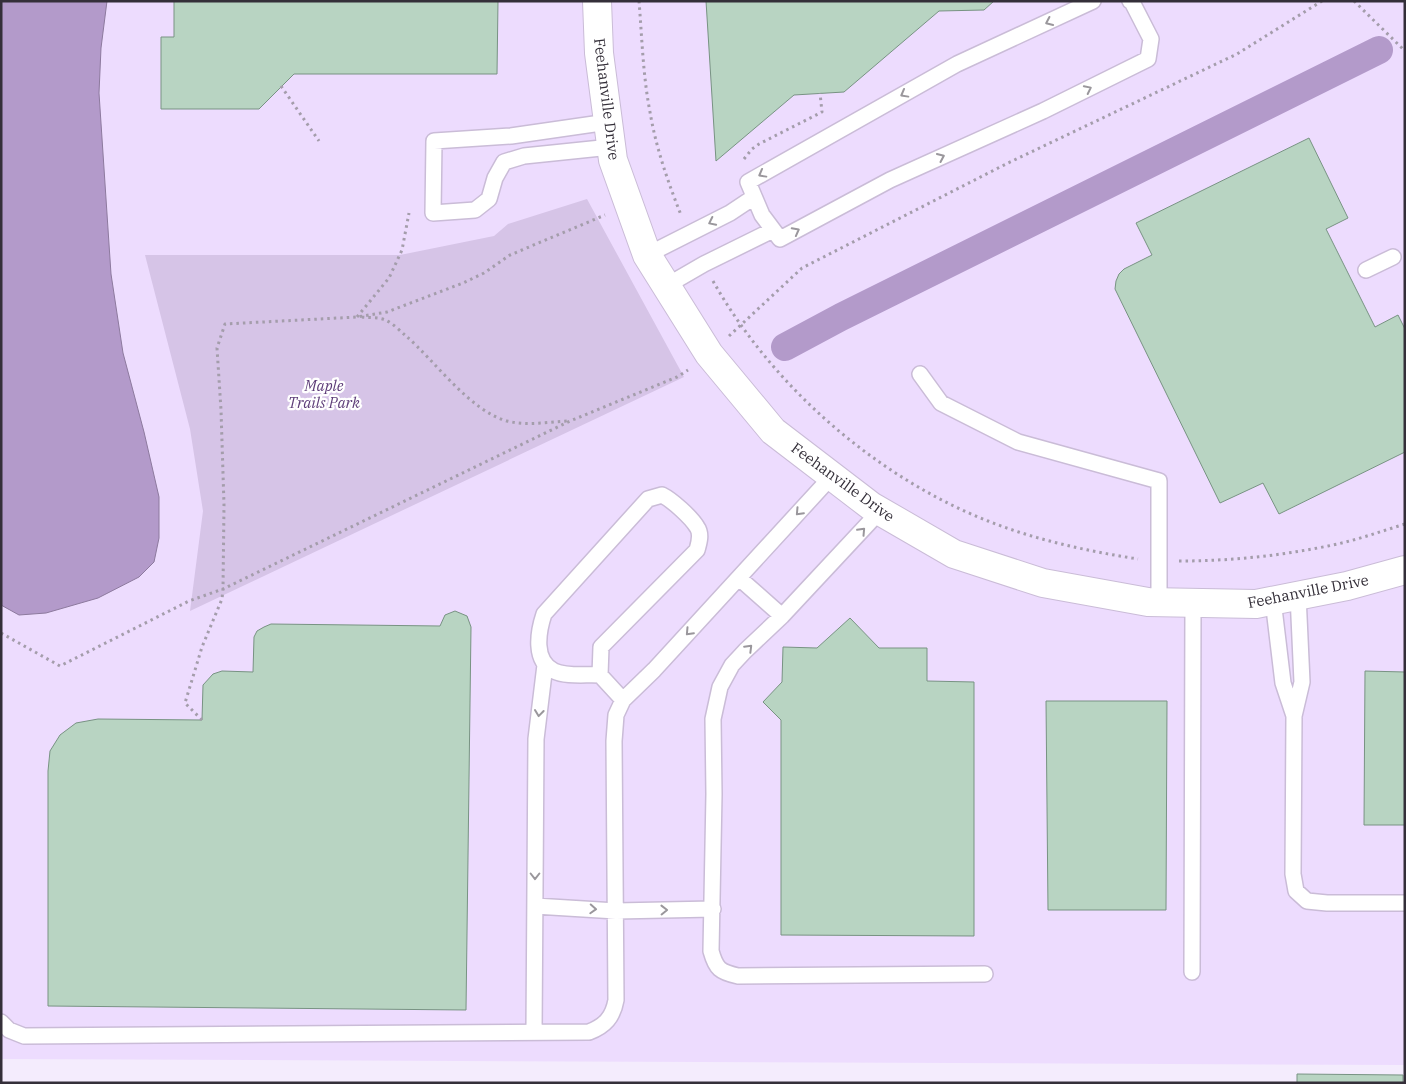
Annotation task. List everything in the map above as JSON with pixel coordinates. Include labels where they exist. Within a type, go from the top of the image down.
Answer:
[{"type":"street","name":"Feehanville Drive","points":[[597,1],[598,53],[613,160],[647,255],[709,354],[773,431],[880,511],[954,554],[1044,583],[1148,602],[1256,604],[1346,586],[1405,570]]},
{"type":"lane","points":[[1093,1],[957,64],[748,182],[762,215],[780,240],[890,180],[1044,111],[1148,59],[1152,38],[1130,1]]},
{"type":"lane","points":[[610,135],[504,162],[489,199],[475,210],[433,213],[434,141],[511,136],[610,135]]},
{"type":"lane","points":[[647,255],[730,213],[754,197]]},
{"type":"lane","points":[[666,286],[704,264],[773,230]]},
{"type":"lane","points":[[1366,270],[1392,256]]},
{"type":"lane","points":[[920,374],[941,403],[1018,442],[1159,481],[1159,603]]},
{"type":"lane","points":[[1,1022],[10,1030],[24,1036],[589,1032],[600,1028],[614,1011],[616,1000],[614,741],[616,715],[623,700],[654,670],[832,476]]},
{"type":"lane","points":[[534,1032],[536,739],[545,665],[539,649],[540,627],[544,614],[648,499],[662,495],[671,500],[698,528],[700,540],[697,550],[602,647],[600,675]]},
{"type":"lane","points":[[880,511],[782,616],[732,666],[720,687],[713,719],[713,909],[711,951],[715,964],[724,973],[738,976],[985,974]]},
{"type":"lane","points":[[739,578],[782,616]]},
{"type":"lane","points":[[1285,598],[1283,683],[1294,716]]},
{"type":"lane","points":[[1285,598],[1302,682],[1294,716],[1293,874],[1296,891],[1307,901],[1405,903]]},
{"type":"lane","points":[[1192,972],[1193,603]]},
{"type":"lane","points":[[545,665],[555,672],[600,675],[623,700]]},
{"type":"lane","points":[[535,906],[616,911],[713,909]]},
{"type":"path","points":[[742,324],[802,268],[1008,163],[1237,54],[1322,1]]},
{"type":"path","points":[[1354,1],[1405,51]]},
{"type":"path","points":[[282,86],[319,141]]},
{"type":"path","points":[[202,720],[185,703],[202,647],[222,599],[224,496],[222,410],[217,348],[225,324],[357,317],[387,312],[462,283],[484,273],[510,255],[629,205]]},
{"type":"path","points":[[357,317],[390,278],[402,250],[409,213]]},
{"type":"path","points":[[357,317],[384,319],[393,325],[471,400],[497,417],[508,421],[526,423],[570,421]]},
{"type":"path","points":[[1,633],[60,666],[188,601],[223,589],[570,421],[678,377]]},
{"type":"shaded area","points":[[1,1],[1405,1],[1405,1065],[1,1059]]},
{"type":"shaded area","points":[[1,1],[107,1],[101,48],[99,93],[111,274],[123,353],[159,497],[159,538],[154,562],[139,577],[98,598],[46,613],[19,615],[1,605]]},
{"type":"green space","name":"Maple Trails Park","points":[[587,199],[684,377],[190,611],[203,511],[190,429],[145,255],[400,255],[494,236],[508,224]]},
{"type":"building","points":[[174,1],[498,1],[497,74],[294,74],[259,109],[161,109],[161,37],[174,37]]},
{"type":"building","points":[[706,1],[994,1],[984,10],[939,11],[844,92],[794,95],[716,161]]},
{"type":"building","points":[[1309,138],[1348,218],[1326,229],[1375,327],[1398,315],[1405,329],[1405,452],[1279,514],[1263,483],[1220,503],[1115,289],[1119,274],[1124,269],[1152,255],[1136,223]]},
{"type":"building","points":[[455,611],[467,616],[471,627],[466,1010],[48,1006],[48,771],[50,751],[60,735],[76,723],[98,719],[202,720],[203,685],[213,674],[222,671],[253,672],[254,637],[257,631],[271,624],[440,626],[445,615]]},
{"type":"building","points":[[850,618],[879,648],[927,648],[927,681],[974,682],[974,936],[781,935],[781,720],[763,702],[782,682],[783,647],[817,648]]},
{"type":"building","points":[[1365,671],[1405,672],[1405,825],[1364,825]]},
{"type":"building","points":[[1046,701],[1167,701],[1166,910],[1048,910]]},
{"type":"building","points":[[1297,1074],[1403,1075],[1403,1083],[1297,1083]]},
{"type":"waterway","points":[[785,347],[841,317],[1379,50]]}]
